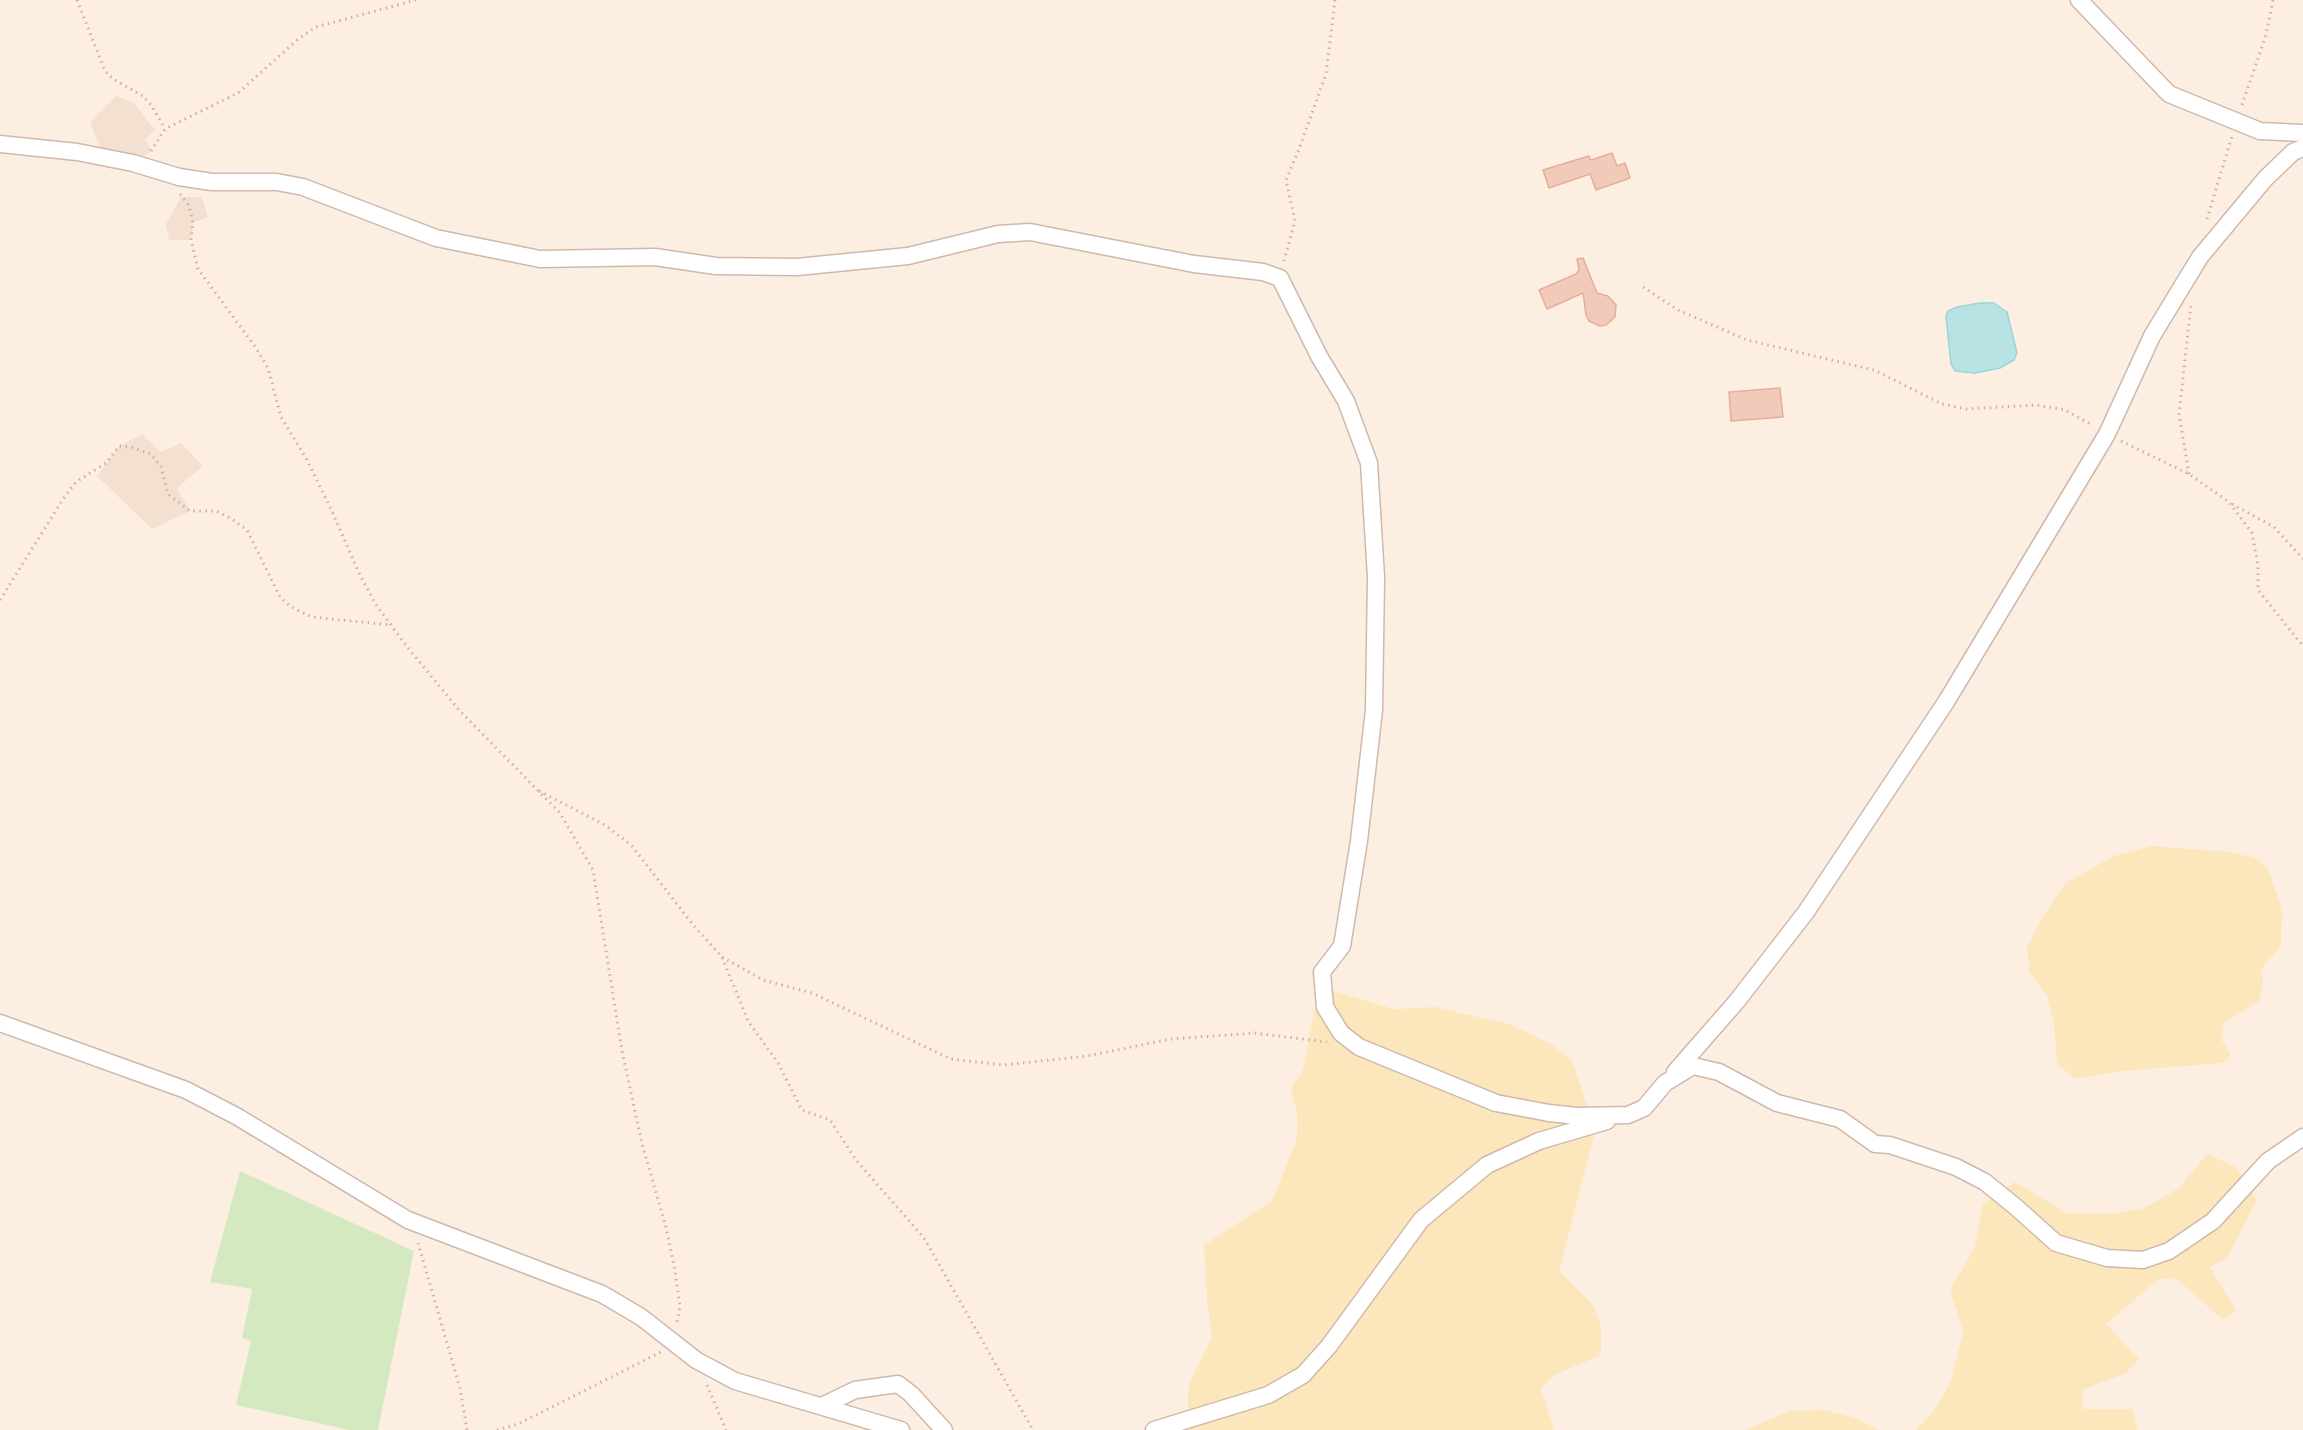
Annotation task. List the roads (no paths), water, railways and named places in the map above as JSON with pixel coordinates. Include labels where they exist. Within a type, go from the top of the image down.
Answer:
[{"type":"street","points":[[2079,0],[2169,94],[2260,131],[2303,133]]},
{"type":"street","points":[[0,144],[77,152],[134,163],[179,177],[212,182],[277,182],[303,187],[436,238],[540,259],[655,256],[716,266],[797,267],[908,256],[998,234],[1030,232],[1194,264],[1263,272],[1280,278],[1319,356],[1346,401],[1369,463],[1376,577],[1374,710],[1359,841],[1342,946],[1322,972],[1325,1008],[1341,1033],[1359,1047],[1496,1103],[1577,1116],[1628,1115]]},
{"type":"street","points":[[1155,1430],[1268,1395],[1303,1375],[1329,1346],[1421,1220],[1486,1165],[1539,1141],[1628,1115],[1644,1108],[1737,1001],[1806,912],[1946,702],[2108,434],[2152,336],[2200,257],[2265,179],[2293,152],[2303,148]]},
{"type":"street","points":[[0,1023],[186,1090],[238,1117],[408,1220],[602,1294],[641,1317],[696,1360],[735,1381],[901,1430]]},
{"type":"street","points":[[1665,1083],[1693,1066],[1719,1072],[1777,1103],[1840,1119],[1875,1144],[1890,1145],[1956,1167],[1985,1182],[2056,1243],[2107,1258],[2144,1260],[2169,1251],[2213,1221],[2268,1161],[2303,1137]]},
{"type":"street","points":[[822,1406],[855,1390],[898,1384],[911,1394],[944,1430]]},
{"type":"water","points":[[1980,303],[1994,303],[2007,312],[2017,353],[2014,360],[2000,368],[1975,373],[1955,371],[1951,364],[1946,317],[1948,311]]}]
